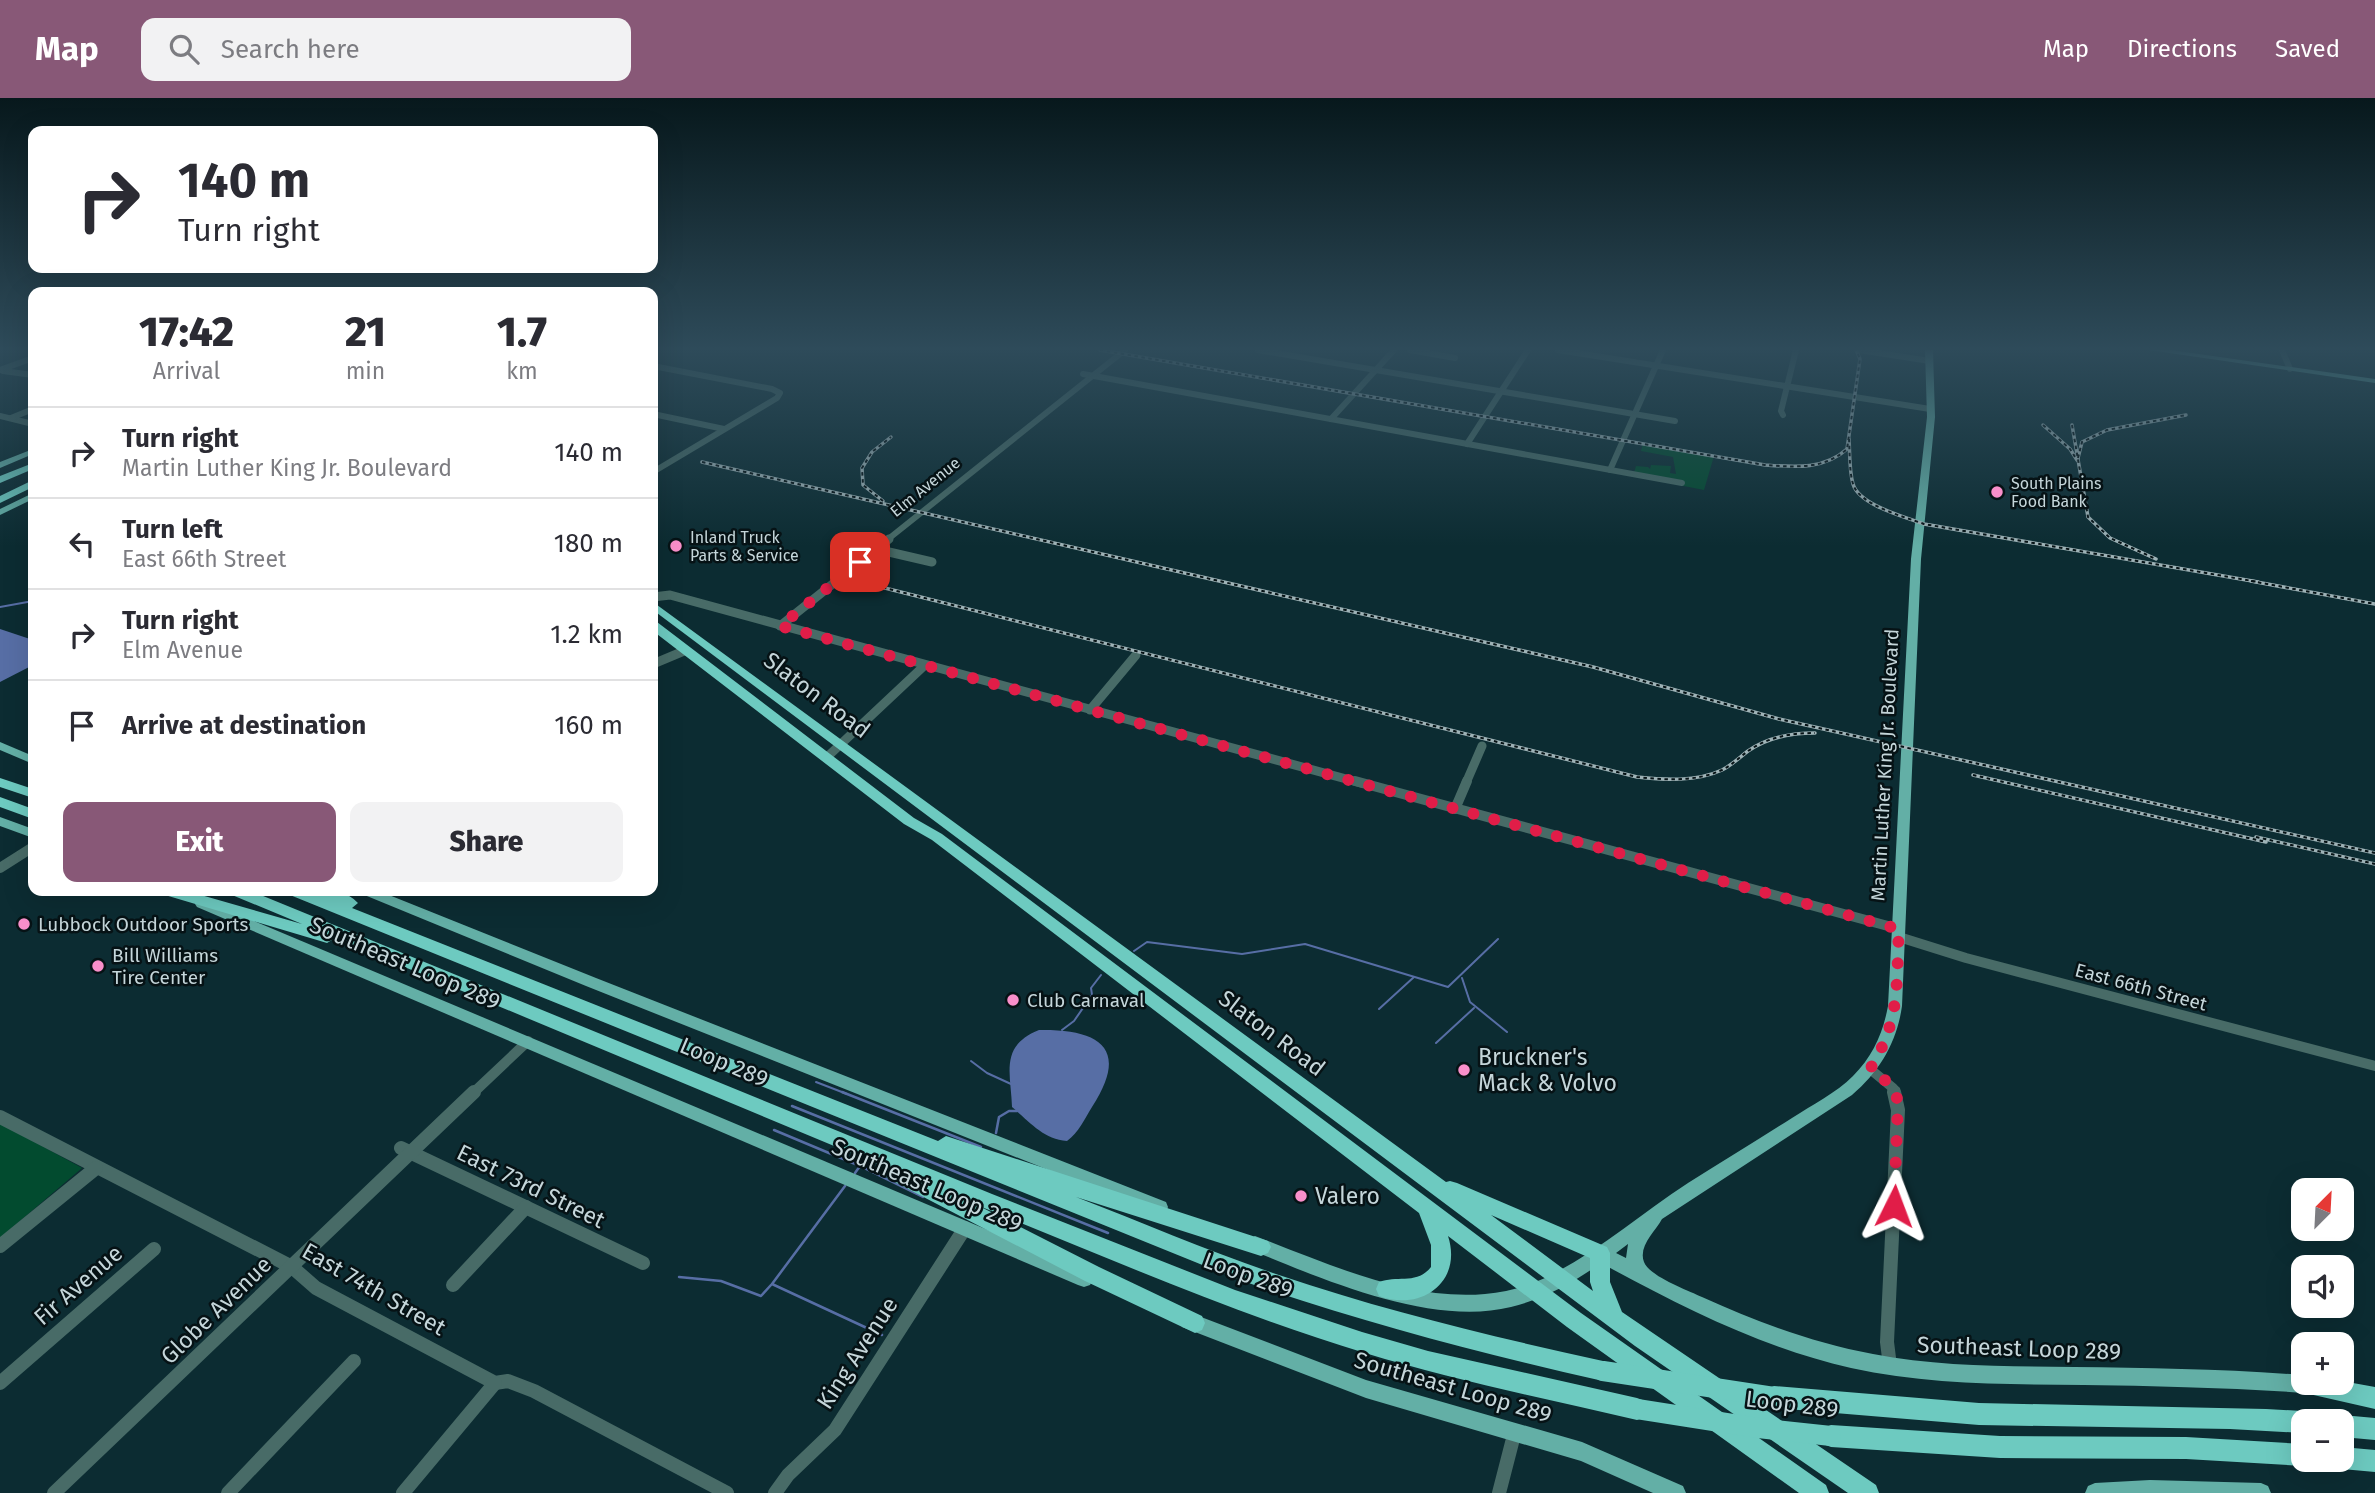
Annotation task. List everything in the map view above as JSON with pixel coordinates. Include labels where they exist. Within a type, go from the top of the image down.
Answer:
[{"type":"highway","points":[[0,477],[28,466]]},
{"type":"highway","points":[[0,488],[28,476]]},
{"type":"highway","points":[[0,500],[28,486]]},
{"type":"highway","name":"Slaton Road","points":[[658,609],[1689,1373],[1868,1493]]},
{"type":"highway","points":[[658,629],[1536,1292],[1672,1392],[1818,1493]]},
{"type":"highway","points":[[717,676],[736,667]]},
{"type":"highway","points":[[0,782],[28,792]]},
{"type":"highway","points":[[0,802],[28,812]]},
{"type":"highway","points":[[188,896],[279,921],[373,952],[399,956]]},
{"type":"highway","name":"Loop 289","points":[[249,896],[1085,1241],[1295,1321],[1428,1361],[1637,1409],[1758,1428],[1831,1436],[1965,1446],[2186,1448],[2291,1454]]},
{"type":"highway","name":"Loop 289","points":[[308,896],[1184,1250],[1291,1289],[1445,1334],[1603,1371],[1774,1397],[1887,1409],[2291,1422]]},
{"type":"highway","points":[[335,896],[455,954]]},
{"type":"highway","points":[[743,1072],[824,1098],[1004,1165],[1261,1247]]},
{"type":"highway","points":[[726,1091],[755,1111],[843,1147],[1092,1274],[1195,1323]]},
{"type":"highway","points":[[1307,1118],[1323,1103]]},
{"type":"highway","points":[[1426,1180],[1600,1253],[1600,1282],[1614,1318]]},
{"type":"highway","points":[[1386,1289],[1420,1287],[1435,1279],[1441,1270],[1444,1255],[1442,1242],[1424,1206]]},
{"type":"highway","points":[[2354,1394],[2375,1398]]},
{"type":"highway","points":[[2354,1427],[2375,1429]]},
{"type":"highway","points":[[2354,1459],[2375,1461]]},
{"type":"main road","name":"Martin Luther King Jr. Boulevard","points":[[1536,1292],[1847,1091],[1870,1069],[1885,1044],[1893,1022],[1916,559],[1929,415]]},
{"type":"main road","points":[[0,465],[28,453]]},
{"type":"main road","points":[[0,510],[28,497]]},
{"type":"main road","points":[[0,746],[28,758]]},
{"type":"main road","points":[[0,755],[28,763]]},
{"type":"main road","points":[[0,821],[28,832]]},
{"type":"main road","name":"Southeast Loop 289","points":[[182,896],[1195,1323],[1331,1377],[1582,1452],[1676,1493]]},
{"type":"main road","points":[[379,896],[1261,1247],[1386,1289],[1427,1298],[1467,1303],[1503,1301],[1536,1292]]},
{"type":"main road","points":[[1642,1276],[1633,1261],[1633,1253],[1657,1213]]},
{"type":"main road","name":"Southeast Loop 289","points":[[1600,1253],[1690,1302],[1769,1335],[1850,1359],[1961,1374],[2291,1384]]},
{"type":"main road","name":"Southeast Loop 289","points":[[2354,1389],[2375,1391]]},
{"type":"main road","points":[[2095,1493],[2150,1490],[2261,1493]]},
{"type":"street","points":[[658,415],[724,429]]},
{"type":"street","points":[[658,469],[748,415]]},
{"type":"street","name":"Elm Avenue","points":[[780,626],[1044,415]]},
{"type":"street","points":[[1309,415],[1682,483]]},
{"type":"street","points":[[1331,419],[1335,415]]},
{"type":"street","points":[[1467,444],[1486,415]]},
{"type":"street","points":[[1610,470],[1634,415]]},
{"type":"street","points":[[1640,415],[1675,421]]},
{"type":"street","points":[[4,417],[28,423]]},
{"type":"street","points":[[876,549],[932,562]]},
{"type":"street","name":"East 66th Street","points":[[658,596],[670,595],[1455,809],[1899,933],[1979,961],[2375,1066]]},
{"type":"street","points":[[658,662],[684,651]]},
{"type":"street","points":[[1090,710],[1136,655]]},
{"type":"street","points":[[826,758],[925,665]]},
{"type":"street","points":[[1455,809],[1482,746]]},
{"type":"street","points":[[0,867],[28,850]]},
{"type":"street","name":"Globe Avenue","points":[[54,1493],[292,1268],[407,1150],[528,1041]]},
{"type":"street","points":[[1870,1069],[1893,1088],[1898,1110],[1887,1342],[1890,1366]]},
{"type":"street","name":"East 74th Street","points":[[0,1117],[292,1268],[316,1287],[495,1383],[508,1381],[534,1391],[727,1493]]},
{"type":"street","name":"East 73rd Street","points":[[407,1150],[643,1263]]},
{"type":"street","points":[[0,1246],[96,1168]]},
{"type":"street","points":[[453,1285],[526,1207]]},
{"type":"street","name":"King Avenue","points":[[775,1493],[797,1465],[835,1430],[965,1228]]},
{"type":"street","name":"Fir Avenue","points":[[0,1383],[154,1249]]},
{"type":"street","points":[[228,1493],[354,1361]]},
{"type":"street","points":[[403,1493],[495,1383]]},
{"type":"street","points":[[1499,1493],[1515,1431]]},
{"type":"green space","points":[[1643,443],[1714,456],[1704,490],[1633,476],[1636,466],[1650,469],[1651,465],[1671,466],[1670,473],[1676,474],[1673,457],[1641,451]]},
{"type":"green space","points":[[0,1123],[82,1168],[0,1238]]},
{"type":"water","points":[[0,629],[28,638],[28,668],[0,682]]},
{"type":"water","points":[[1039,1030],[1078,1033],[1092,1038],[1102,1046],[1108,1056],[1108,1070],[1103,1086],[1081,1126],[1067,1141],[1044,1133],[1012,1107],[1010,1062],[1013,1053],[1018,1044]]},
{"type":"waterway","points":[[0,607],[28,602]]},
{"type":"waterway","points":[[1134,951],[1147,942],[1242,954],[1305,944],[1448,987],[1498,939]]},
{"type":"waterway","points":[[1062,1030],[1074,1021],[1092,995],[1091,988],[1101,975]]},
{"type":"waterway","points":[[1379,1009],[1414,977]]},
{"type":"waterway","points":[[1462,978],[1470,1002],[1507,1032]]},
{"type":"waterway","points":[[1436,1043],[1474,1008]]},
{"type":"waterway","points":[[971,1061],[987,1073],[1011,1084]]},
{"type":"waterway","points":[[816,1082],[847,1094]]},
{"type":"waterway","points":[[842,1092],[981,1147]]},
{"type":"waterway","points":[[792,1106],[1108,1233]]},
{"type":"waterway","points":[[996,1133],[999,1117],[1009,1111],[1017,1111]]},
{"type":"waterway","points":[[774,1130],[860,1166]]},
{"type":"waterway","points":[[855,1173],[860,1166]]},
{"type":"waterway","points":[[860,1166],[923,1197]]},
{"type":"waterway","points":[[845,1186],[772,1284],[882,1335]]},
{"type":"waterway","points":[[679,1277],[721,1281],[761,1296],[771,1285]]},
{"type":"railway","points":[[1476,415],[1765,465],[1798,466],[1829,461],[1847,449],[1852,415]]},
{"type":"railway","points":[[2078,458],[2082,442],[2107,430],[2185,415]]},
{"type":"railway","points":[[2043,425],[2070,449],[2077,460]]},
{"type":"railway","points":[[2072,425],[2088,517],[2110,538],[2156,559]]},
{"type":"railway","points":[[883,501],[863,485],[862,468],[872,452],[891,437]]},
{"type":"railway","points":[[1849,439],[1851,473],[1857,491],[1873,504],[1906,518],[1924,524],[2258,582]]},
{"type":"railway","points":[[702,462],[1593,667],[1779,719],[2375,853]]},
{"type":"railway","points":[[849,579],[1637,777],[1702,777],[1722,770],[1756,746],[1772,739],[1815,733]]},
{"type":"railway","points":[[2251,581],[2375,604]]},
{"type":"railway","points":[[1973,775],[2266,842]]},
{"type":"railway","points":[[2256,837],[2375,864]]},
{"type":"place","name":"South Plains Food Bank","points":[[1997,492]]},
{"type":"place","name":"Inland Truck Parts & Service","points":[[676,546]]},
{"type":"place","name":"Lubbock Outdoor Sports","points":[[24,924]]},
{"type":"place","name":"Bill Williams Tire Center","points":[[98,966]]},
{"type":"place","name":"Club Carnaval","points":[[1013,1000]]},
{"type":"place","name":"Bruckner's Mack & Volvo","points":[[1464,1070]]},
{"type":"place","name":"Valero","points":[[1301,1196]]},
{"type":"route","points":[[860,562],[780,626],[1899,929],[1893,1022],[1885,1044],[1870,1069],[1888,1082],[1896,1093],[1898,1102],[1894,1206]]}]
